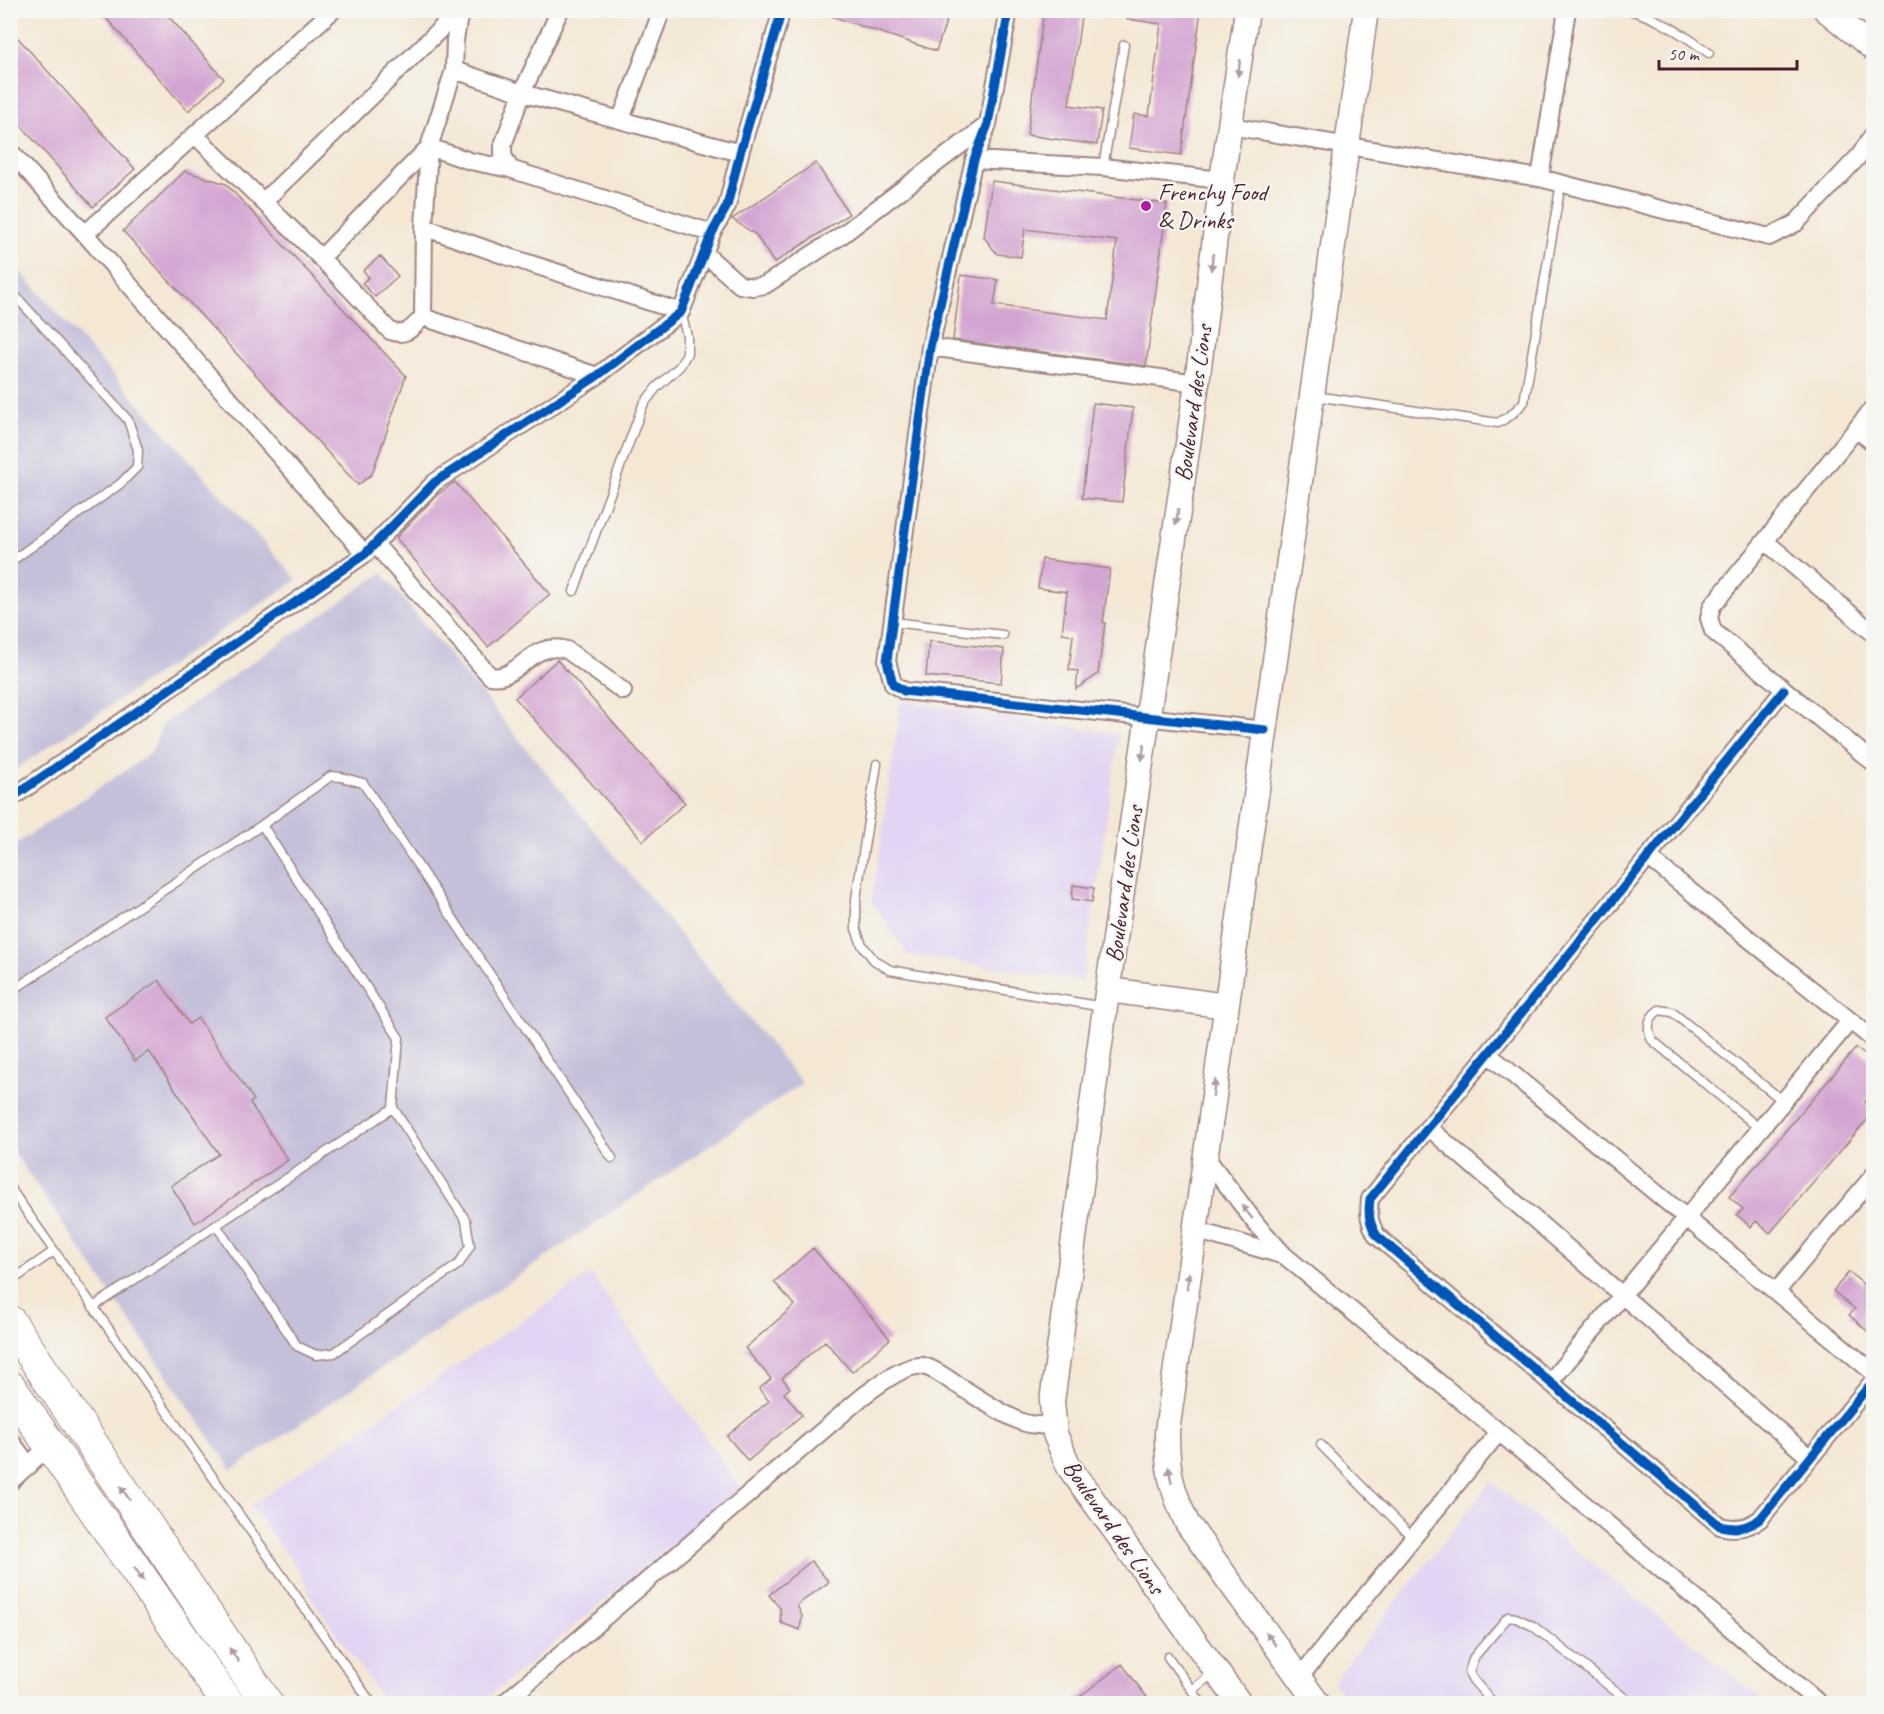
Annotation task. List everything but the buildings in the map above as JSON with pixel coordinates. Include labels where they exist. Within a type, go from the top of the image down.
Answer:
[{"type":"highway","points":[[10,1322],[267,1704]]},
{"type":"highway","points":[[10,1387],[39,1456],[228,1704]]},
{"type":"main road","name":"Boulevard des Lions","points":[[1240,1704],[1069,1467],[1061,1452],[1054,1426],[1052,1402],[1107,998],[1197,383],[1222,180],[1247,10]]},
{"type":"main road","points":[[1318,1704],[1187,1523],[1168,1474],[1167,1432],[1366,10]]},
{"type":"main road","points":[[1826,10],[1874,49]]},
{"type":"main road","points":[[1107,998],[1226,1006]]},
{"type":"street","points":[[85,234],[333,10]]},
{"type":"street","points":[[195,135],[321,258],[390,331],[399,334],[408,332],[423,317],[424,226],[429,147],[454,70],[455,40],[460,10]]},
{"type":"street","points":[[262,202],[460,10]]},
{"type":"street","points":[[510,169],[503,155],[503,145],[522,93],[560,10]]},
{"type":"street","points":[[621,119],[662,10]]},
{"type":"street","points":[[10,799],[370,549],[435,482],[597,376],[681,312],[712,233],[727,206],[740,153],[782,10]]},
{"type":"street","points":[[1009,10],[988,124],[974,160],[930,347],[887,661],[893,684],[904,691],[1265,730]]},
{"type":"street","points":[[1540,178],[1567,10]]},
{"type":"street","points":[[454,70],[522,93],[740,153]]},
{"type":"street","points":[[704,253],[740,285],[753,287],[765,285],[842,235],[988,124]]},
{"type":"street","points":[[1230,126],[1540,178],[1768,237],[1796,223],[1860,155],[1874,133]]},
{"type":"street","points":[[429,147],[470,161],[510,169],[712,233]]},
{"type":"street","points":[[321,258],[429,147]]},
{"type":"street","points":[[10,152],[370,549],[490,676],[497,678],[506,675],[545,648],[556,647],[567,650],[623,691]]},
{"type":"street","points":[[974,160],[1103,167],[1222,180]]},
{"type":"street","points":[[424,226],[502,255],[681,312]]},
{"type":"street","points":[[423,317],[597,376]]},
{"type":"street","points":[[930,347],[1197,383]]},
{"type":"street","points":[[1874,407],[1712,606],[1709,618],[1713,631],[1874,763]]},
{"type":"street","points":[[1856,429],[1874,443]]},
{"type":"street","points":[[1765,541],[1874,634]]},
{"type":"street","points":[[1784,690],[1370,1199],[1368,1214],[1370,1225],[1377,1236],[1720,1526],[1732,1529],[1748,1527],[1760,1519],[1874,1380]]},
{"type":"street","points":[[1648,857],[1874,1040]]},
{"type":"street","points":[[1550,1382],[1850,1021]]},
{"type":"street","points":[[1488,1054],[1874,1373]]},
{"type":"street","points":[[1428,1127],[1810,1458]]},
{"type":"street","points":[[1204,1156],[1257,1225],[1285,1256],[1499,1432],[1820,1704]]},
{"type":"street","points":[[1776,1292],[1874,1175]]},
{"type":"street","points":[[1195,1230],[1285,1256]]},
{"type":"street","points":[[503,1704],[862,1397],[905,1370],[922,1366],[1022,1422],[1054,1426]]},
{"type":"street","points":[[1299,1678],[1499,1432]]},
{"type":"street","points":[[10,1440],[39,1456],[10,1482]]},
{"type":"lane","points":[[1629,10],[1673,29],[1709,53]]},
{"type":"lane","points":[[1103,167],[1124,45]]},
{"type":"lane","points":[[1313,396],[1498,423],[1511,415],[1524,402],[1561,183]]},
{"type":"lane","points":[[10,290],[128,420],[138,450],[137,466],[120,484],[10,562]]},
{"type":"lane","points":[[574,591],[643,405],[656,388],[680,366],[687,353],[687,336],[681,312]]},
{"type":"lane","points":[[893,622],[1003,635]]},
{"type":"lane","points":[[876,764],[856,899],[856,929],[862,945],[874,960],[890,970],[1107,998]]},
{"type":"lane","points":[[10,992],[262,825],[331,776],[363,783],[612,1158]]},
{"type":"lane","points":[[216,1225],[297,1346],[316,1355],[334,1353],[459,1264],[470,1246],[466,1221],[393,1108],[399,1038],[262,825]]},
{"type":"lane","points":[[1760,1129],[1652,1040],[1648,1024],[1653,1015],[1659,1010],[1672,1011],[1783,1101]]},
{"type":"lane","points":[[93,1307],[393,1108]]},
{"type":"lane","points":[[10,1188],[372,1704]]},
{"type":"lane","points":[[10,1282],[54,1251]]},
{"type":"lane","points":[[1321,1445],[1413,1538]]},
{"type":"lane","points":[[1494,1704],[1469,1672],[1474,1657],[1508,1617],[1533,1626],[1632,1704]]},
{"type":"lane","points":[[1168,1657],[1202,1704]]},
{"type":"lane","points":[[1192,1690],[1216,1671]]},
{"type":"shaded area","points":[[10,260],[297,580],[11,772],[10,772]]},
{"type":"shaded area","points":[[382,573],[802,1083],[232,1470],[11,1148],[10,848],[151,753],[163,724]]},
{"type":"shaded area","points":[[901,701],[1119,734],[1083,981],[907,954],[872,902]]},
{"type":"shaded area","points":[[591,1274],[741,1489],[481,1703],[385,1703],[310,1596],[302,1574],[250,1506]]},
{"type":"shaded area","points":[[1491,1482],[1766,1703],[1348,1703],[1333,1682]]},
{"type":"cycle path","points":[[10,799],[365,554],[435,482],[597,376],[681,312],[712,233],[727,206],[740,153],[782,10]]},
{"type":"cycle path","points":[[1009,10],[988,124],[974,160],[930,347],[887,661],[893,684],[904,691],[1265,730]]},
{"type":"cycle path","points":[[1784,690],[1370,1199],[1370,1218],[1377,1236],[1720,1526],[1741,1527],[1760,1519],[1874,1380]]},
{"type":"place","name":"Frenchy Food & Drinks","points":[[1146,206]]}]
